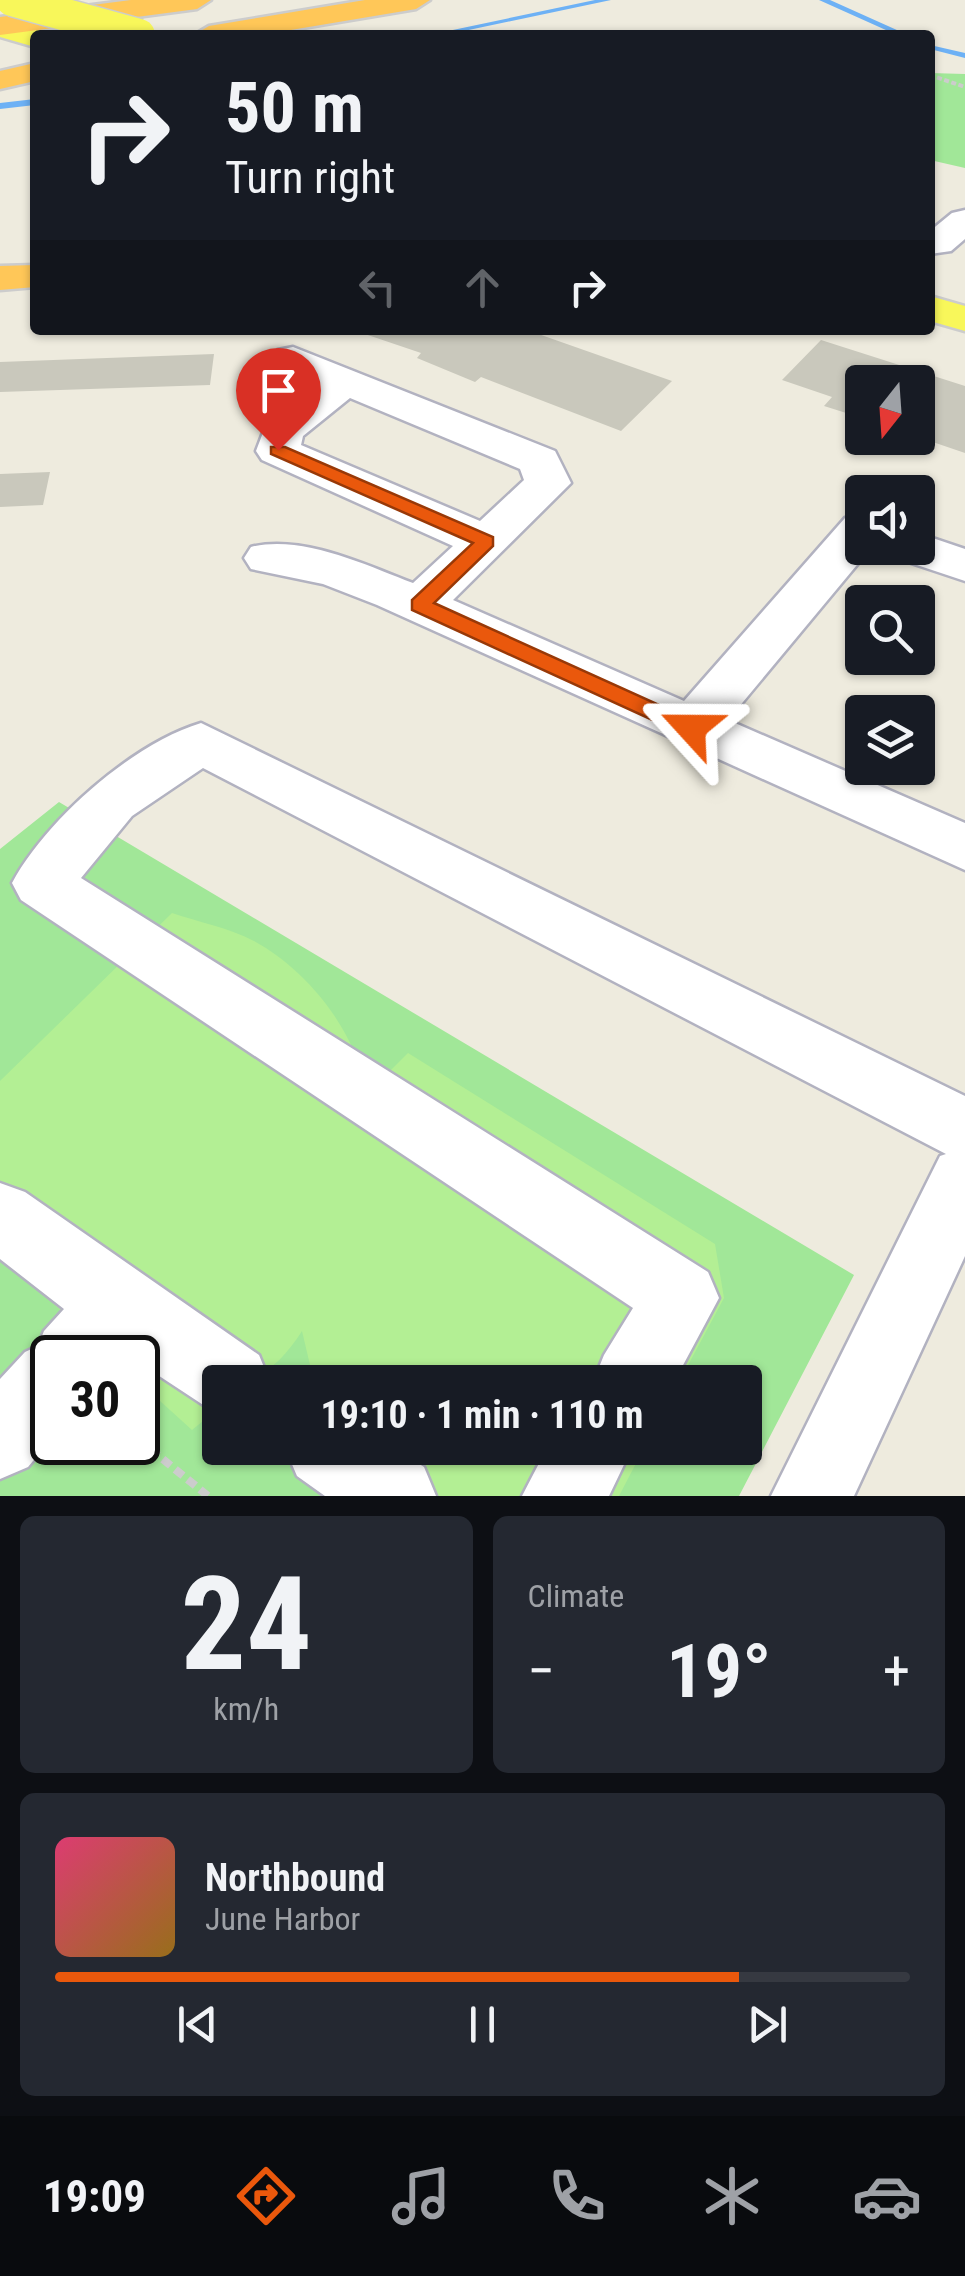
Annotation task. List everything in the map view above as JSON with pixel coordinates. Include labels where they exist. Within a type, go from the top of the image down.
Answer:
[{"type":"highway","points":[[0,27],[197,0]]},
{"type":"highway","points":[[239,30],[416,0]]},
{"type":"highway","points":[[0,62],[30,59]]},
{"type":"highway","points":[[0,80],[30,73]]},
{"type":"highway","points":[[0,252],[30,250]]},
{"type":"highway","points":[[0,278],[30,276]]},
{"type":"main road","points":[[12,0],[121,30]]},
{"type":"main road","points":[[0,27],[30,36]]},
{"type":"main road","points":[[935,310],[965,319]]},
{"type":"street","points":[[935,243],[965,221]]},
{"type":"street","points":[[293,358],[539,461],[548,483],[420,605]]},
{"type":"street","points":[[347,380],[282,431],[278,450],[486,542]]},
{"type":"street","points":[[691,728],[845,548]]},
{"type":"street","points":[[935,555],[965,566]]},
{"type":"street","points":[[268,558],[334,570],[420,605],[965,848]]},
{"type":"street","points":[[641,1365],[682,1298],[42,883],[112,801],[201,743],[965,1130]]},
{"type":"street","points":[[812,1496],[965,1179]]},
{"type":"street","points":[[0,1216],[95,1331],[202,1371]]},
{"type":"street","points":[[0,1438],[30,1404]]},
{"type":"street","points":[[349,1465],[394,1496]]},
{"type":"street","points":[[562,1496],[581,1465]]},
{"type":"path","points":[[935,77],[965,86]]},
{"type":"path","points":[[160,1458],[208,1496]]},
{"type":"green space","points":[[935,73],[965,74],[965,168],[935,161]]},
{"type":"green space","points":[[59,802],[854,1275],[762,1452],[762,1365],[202,1365],[202,1465],[755,1465],[739,1496],[0,1496],[0,849]]},
{"type":"green space","points":[[172,913],[245,936],[294,969],[341,1027],[353,1048],[367,1094],[408,1053],[715,1244],[724,1298],[688,1365],[310,1365],[302,1331],[273,1365],[202,1365],[202,1422],[192,1430],[160,1401],[160,1335],[88,1335],[0,1255],[0,1081]]},
{"type":"green space","points":[[365,1465],[635,1465],[619,1496],[398,1496],[373,1477]]},
{"type":"building","points":[[368,335],[541,335],[672,381],[621,431],[481,377],[475,382],[417,358],[421,353]]},
{"type":"building","points":[[821,340],[899,365],[845,365],[845,413],[824,406],[832,397],[782,380]]},
{"type":"building","points":[[214,354],[210,385],[0,392],[0,362]]},
{"type":"building","points":[[935,376],[965,386],[965,453],[935,443]]},
{"type":"building","points":[[50,472],[43,505],[0,507],[0,474]]},
{"type":"waterway","points":[[458,30],[607,0]]},
{"type":"waterway","points":[[823,0],[892,30]]},
{"type":"waterway","points":[[935,48],[965,56]]},
{"type":"waterway","points":[[0,106],[30,103]]},
{"type":"route","points":[[278,450],[486,542],[420,605],[691,728]]}]
